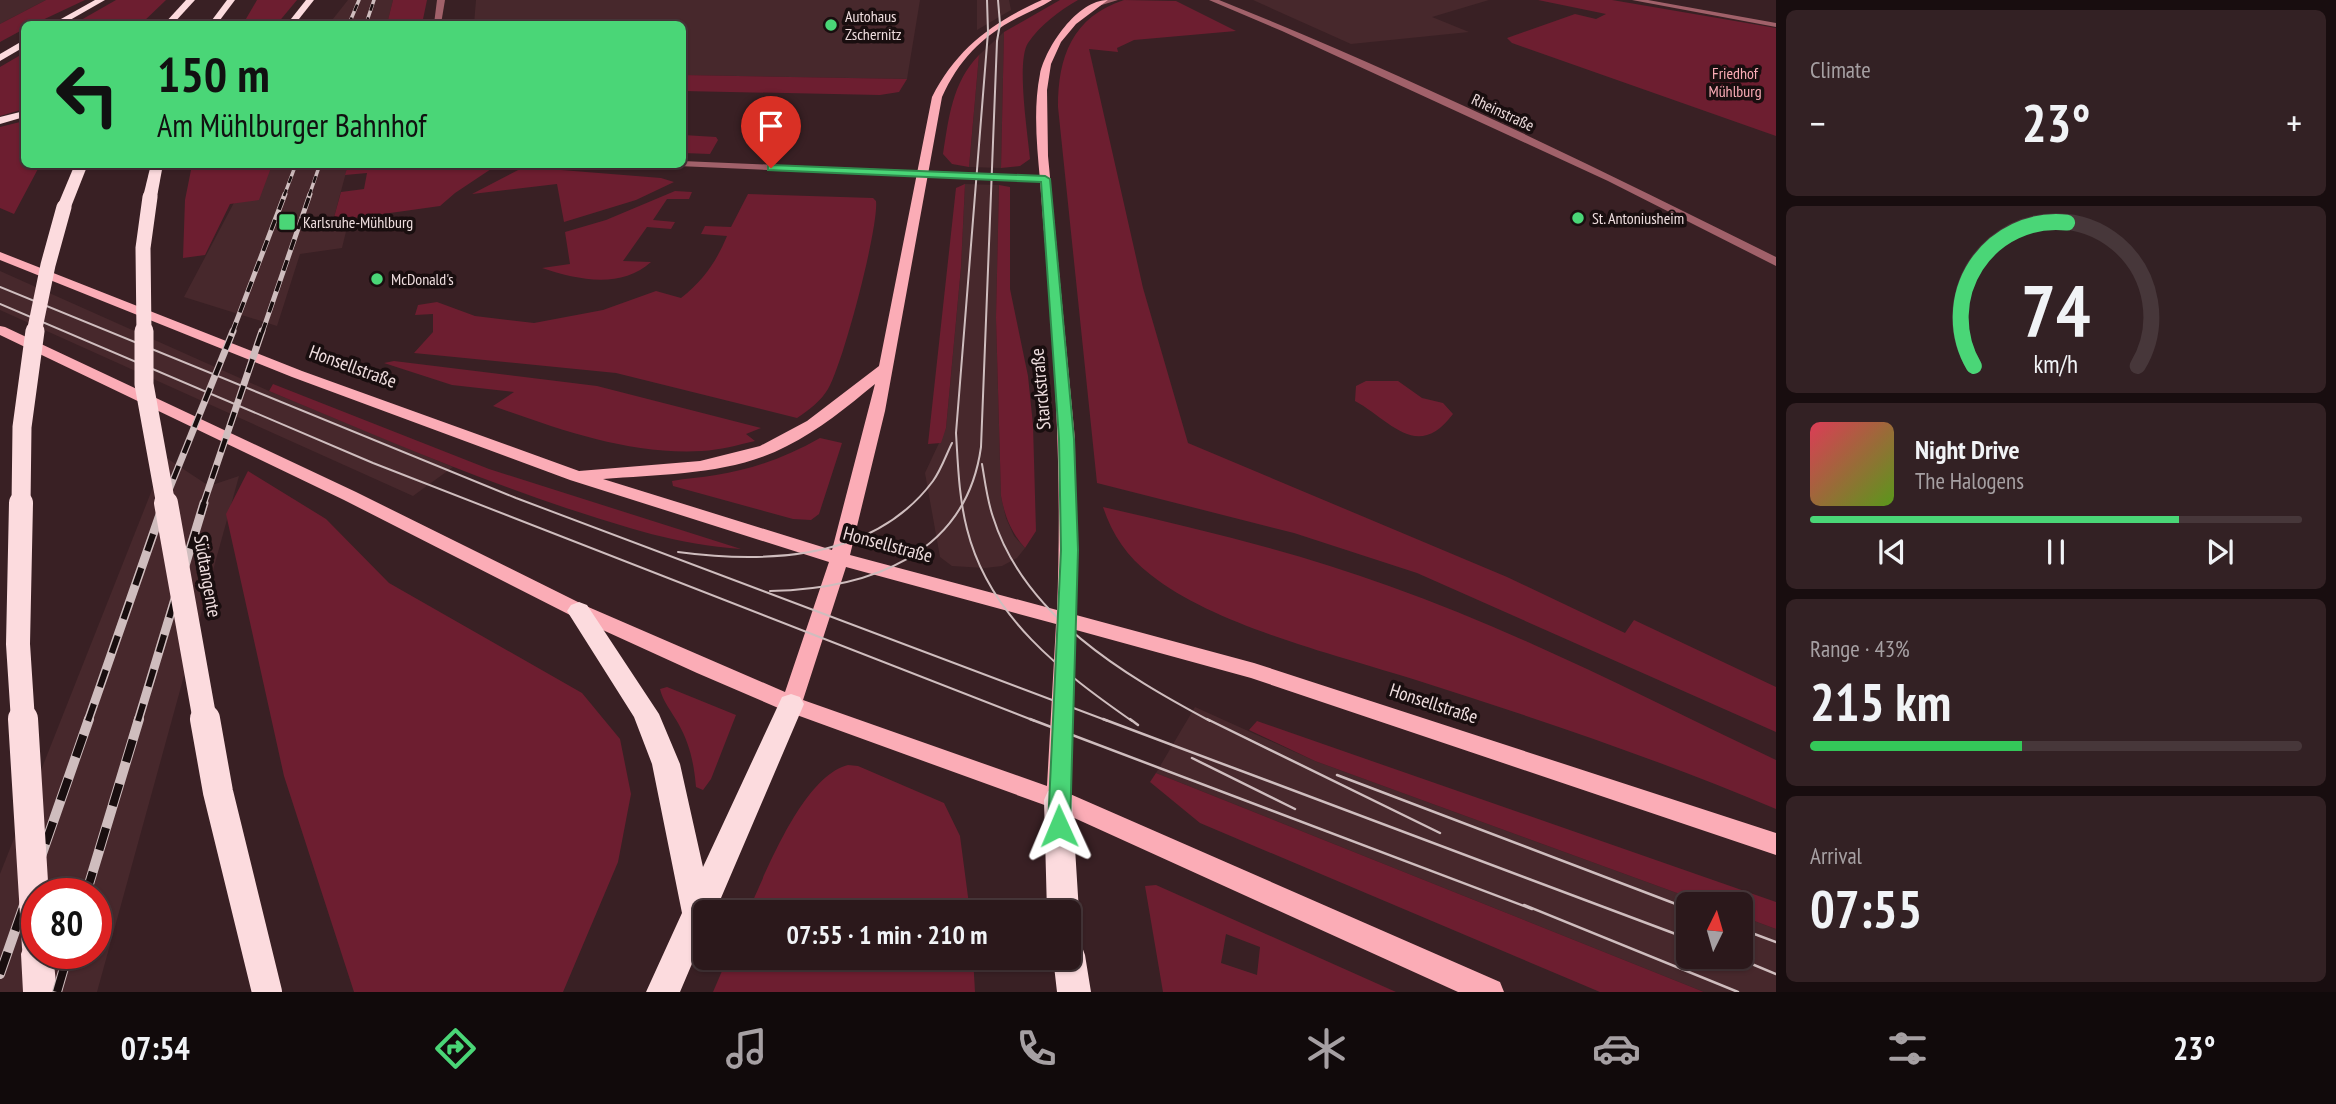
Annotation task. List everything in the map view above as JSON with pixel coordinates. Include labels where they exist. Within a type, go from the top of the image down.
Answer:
[{"type":"highway","points":[[62,21],[101,0]]},
{"type":"highway","points":[[172,21],[191,0]]},
{"type":"highway","points":[[215,21],[231,0]]},
{"type":"highway","points":[[294,21],[310,0]]},
{"type":"highway","points":[[0,58],[21,45]]},
{"type":"highway","points":[[3,121],[21,115]]},
{"type":"highway","points":[[33,878],[18,644],[22,427],[34,335],[48,265],[64,207],[80,168]]},
{"type":"highway","name":"Südtangente","points":[[157,168],[143,248],[145,384],[218,792],[267,992]]},
{"type":"highway","points":[[579,611],[646,714],[666,764],[695,900]]},
{"type":"highway","points":[[705,900],[791,704]]},
{"type":"highway","points":[[1058,800],[1062,900]]},
{"type":"highway","points":[[663,992],[693,926]]},
{"type":"highway","points":[[38,969],[40,992]]},
{"type":"highway","points":[[1071,970],[1074,992]]},
{"type":"main road","points":[[791,704],[816,638],[860,484],[886,368],[937,97],[953,65],[974,40],[1024,10],[1048,0]]},
{"type":"main road","name":"Starckstraße","points":[[1058,800],[1069,550],[1067,439],[1045,179],[1042,94],[1048,60],[1059,37],[1078,17],[1100,2]]},
{"type":"main road","name":"Honsellstraße","points":[[0,256],[297,374],[576,476],[838,558],[1254,671],[1776,844]]},
{"type":"main road","points":[[0,330],[350,496],[579,611],[791,704],[1058,800],[1490,992]]},
{"type":"main road","points":[[576,476],[706,464],[768,450],[825,415],[886,368]]},
{"type":"street","points":[[438,21],[441,0]]},
{"type":"street","points":[[1100,2],[1114,0]]},
{"type":"street","name":"Rheinstraße","points":[[1212,0],[1231,4],[1619,182],[1776,262]]},
{"type":"street","points":[[1636,0],[1776,25]]},
{"type":"street","points":[[686,164],[1045,179]]},
{"type":"shaded area","points":[[0,0],[46,0],[0,24]]},
{"type":"shaded area","points":[[348,0],[393,0],[388,21],[331,21]]},
{"type":"shaded area","points":[[476,0],[920,0],[907,79],[686,75],[686,21],[474,21]]},
{"type":"shaded area","points":[[977,0],[1009,0],[1011,10],[977,30]]},
{"type":"shaded area","points":[[1253,0],[1489,0],[1432,17],[1469,32],[1351,44]]},
{"type":"shaded area","points":[[1004,32],[1001,168],[969,167],[979,55]]},
{"type":"shaded area","points":[[252,168],[347,168],[333,221],[349,219],[342,248],[300,254],[277,326],[184,297]]},
{"type":"shaded area","points":[[965,184],[999,185],[996,318],[1001,496],[1014,536],[1025,548],[1017,558],[1002,566],[985,568],[952,566],[940,557],[925,473],[946,428],[961,267]]},
{"type":"shaded area","points":[[0,271],[269,391],[453,467],[413,496],[0,310]]},
{"type":"shaded area","points":[[165,457],[209,486],[239,476],[112,937],[112,878],[21,878],[21,969],[103,969],[97,992],[0,992],[0,874]]},
{"type":"shaded area","points":[[1195,707],[1315,761],[1676,893],[1676,970],[1754,970],[1754,921],[1776,929],[1776,992],[1704,992],[1156,773]]},
{"type":"green space","points":[[46,0],[85,0],[40,21],[21,21],[21,31],[0,42],[0,24]]},
{"type":"green space","points":[[116,0],[166,0],[144,21],[79,21]]},
{"type":"green space","points":[[257,0],[297,0],[280,21],[245,21]]},
{"type":"green space","points":[[393,0],[427,0],[423,21],[388,21]]},
{"type":"green space","points":[[1060,0],[1078,0],[1044,24],[1028,43],[1025,52],[1023,81],[1030,159],[1020,166],[1001,168],[1004,32]]},
{"type":"green space","points":[[1124,0],[1176,1],[1236,31],[1134,40],[1117,48],[1118,52],[1089,49],[1143,288],[1188,443],[1507,577],[1625,633],[1634,620],[1776,687],[1776,732],[1417,573],[1294,533],[1097,483],[1058,107],[1059,89],[1065,56],[1080,28],[1106,7]]},
{"type":"green space","name":"Friedhof Mühlburg","points":[[1538,0],[1612,0],[1776,28],[1776,136],[1512,43],[1507,38],[1575,14],[1596,19],[1606,14]]},
{"type":"green space","points":[[21,55],[21,110],[0,116],[0,67]]},
{"type":"green space","points":[[979,55],[969,167],[952,164],[943,154],[957,89]]},
{"type":"green space","points":[[686,75],[907,79],[899,92],[880,95],[686,91]]},
{"type":"green space","points":[[21,122],[21,168],[38,168],[14,214],[0,208],[0,127]]},
{"type":"green space","points":[[686,135],[716,137],[718,140],[710,154],[686,153]]},
{"type":"green space","points":[[191,168],[271,168],[259,200],[230,204],[205,255],[183,258],[185,200]]},
{"type":"green space","points":[[347,168],[492,168],[440,206],[333,221],[341,192],[364,189],[367,173],[345,175]]},
{"type":"green space","points":[[522,168],[661,178],[674,182],[636,200],[564,222],[557,184],[472,194]]},
{"type":"green space","points":[[965,184],[961,267],[946,428],[941,443],[928,444],[956,188]]},
{"type":"green space","points":[[999,185],[1010,187],[1010,289],[1028,376],[1033,425],[1036,531],[1025,548],[1009,524],[1001,496],[996,318]]},
{"type":"green space","points":[[675,191],[692,192],[689,199],[667,199],[653,220],[675,222],[671,229],[647,227],[623,261],[651,262],[639,271],[599,280],[542,268],[570,264],[565,232],[606,220]]},
{"type":"green space","points":[[748,194],[873,198],[876,201],[866,265],[851,325],[834,375],[822,397],[797,418],[616,373],[414,353],[433,332],[433,314],[415,315],[418,305],[437,302],[475,316],[534,323],[603,310],[656,291],[681,298],[708,270],[727,236],[701,234],[705,226],[731,227]]},
{"type":"green space","points":[[394,361],[597,386],[761,428],[746,434],[755,441],[709,450],[675,451],[622,445],[570,432],[493,406],[514,392],[452,385],[384,363]]},
{"type":"green space","points":[[1366,381],[1398,381],[1422,398],[1443,403],[1453,414],[1440,428],[1427,435],[1404,433],[1355,401],[1356,386]]},
{"type":"green space","points":[[273,384],[489,469],[741,549],[695,544],[652,534],[528,495],[269,391]]},
{"type":"green space","points":[[820,438],[842,443],[819,514],[811,520],[793,519],[673,486],[672,481],[756,466]]},
{"type":"green space","points":[[248,471],[326,519],[389,583],[582,693],[620,739],[631,794],[618,862],[563,992],[354,992],[284,776],[226,514]]},
{"type":"green space","points":[[1103,507],[1319,562],[1439,605],[1536,646],[1776,760],[1776,809],[1597,740],[1278,637],[1208,609],[1178,593],[1135,561],[1116,536]]},
{"type":"green space","points":[[667,687],[736,715],[711,779],[703,790],[696,787],[693,762],[686,739],[661,694],[660,689]]},
{"type":"green space","points":[[1257,721],[1747,892],[1676,893],[1315,761],[1249,730]]},
{"type":"green space","points":[[848,765],[858,766],[944,803],[960,836],[968,900],[754,900],[801,806],[832,773]]},
{"type":"green space","points":[[1156,773],[1704,992],[1600,992],[1200,823],[1150,782]]},
{"type":"green space","points":[[1156,885],[1396,992],[1163,992],[1145,886]],"holes":[[[1226,934],[1260,947],[1257,975],[1221,963]]]},
{"type":"green space","points":[[1754,894],[1776,902],[1776,929],[1754,921]]},
{"type":"green space","points":[[722,970],[974,970],[975,992],[713,992]]},
{"type":"tram line","points":[[962,502],[956,433],[988,32],[987,0]]},
{"type":"tram line","points":[[962,502],[972,484],[981,447],[997,41],[1000,24],[998,0]]},
{"type":"tram line","points":[[0,287],[516,498],[1108,721]]},
{"type":"tram line","points":[[0,304],[373,463],[1035,721]]},
{"type":"tram line","points":[[678,552],[712,556],[782,556],[817,551],[850,541],[881,527],[909,507],[933,481],[952,443]]},
{"type":"tram line","points":[[982,464],[991,511],[1008,552],[1028,584],[1053,613],[1081,639],[1112,662],[1144,684],[1210,721]]},
{"type":"tram line","points":[[770,591],[842,583],[876,573],[907,559],[933,540],[955,515],[962,502]]},
{"type":"tram line","points":[[962,502],[967,529],[978,561],[1010,616],[1055,662],[1132,721]]},
{"type":"tram line","points":[[1030,719],[1532,909]]},
{"type":"tram line","points":[[1103,719],[1676,934]]},
{"type":"tram line","points":[[1130,719],[1138,725]]},
{"type":"tram line","points":[[1207,719],[1440,833]]},
{"type":"tram line","points":[[1192,758],[1295,809]]},
{"type":"tram line","points":[[1337,775],[1676,904]]},
{"type":"tram line","points":[[1524,905],[1738,992]]},
{"type":"tram line","points":[[1754,934],[1776,942]]},
{"type":"tram line","points":[[1754,965],[1776,974]]},
{"type":"railway","points":[[350,21],[359,0]]},
{"type":"railway","points":[[367,21],[374,0]]},
{"type":"railway","points":[[284,196],[294,168]]},
{"type":"railway","points":[[309,196],[319,168]]},
{"type":"railway","points":[[232,333],[285,194]]},
{"type":"railway","points":[[262,333],[310,194]]},
{"type":"railway","points":[[163,505],[233,331]]},
{"type":"railway","points":[[203,505],[262,331]]},
{"type":"railway","points":[[88,721],[164,503]]},
{"type":"railway","points":[[138,721],[204,503]]},
{"type":"railway","points":[[0,974],[89,719]]},
{"type":"railway","points":[[91,878],[139,719]]},
{"type":"railway","points":[[57,992],[64,969]]},
{"type":"place","name":"Autohaus Zschernitz","points":[[831,25]]},
{"type":"place","name":"St. Antoniusheim","points":[[1578,218]]},
{"type":"place","name":"Karlsruhe-Mühlburg","points":[[287,222]]},
{"type":"place","name":"McDonald's","points":[[377,279]]},
{"type":"route","points":[[771,168],[1045,179],[1067,439],[1069,550],[1059,826]]}]
